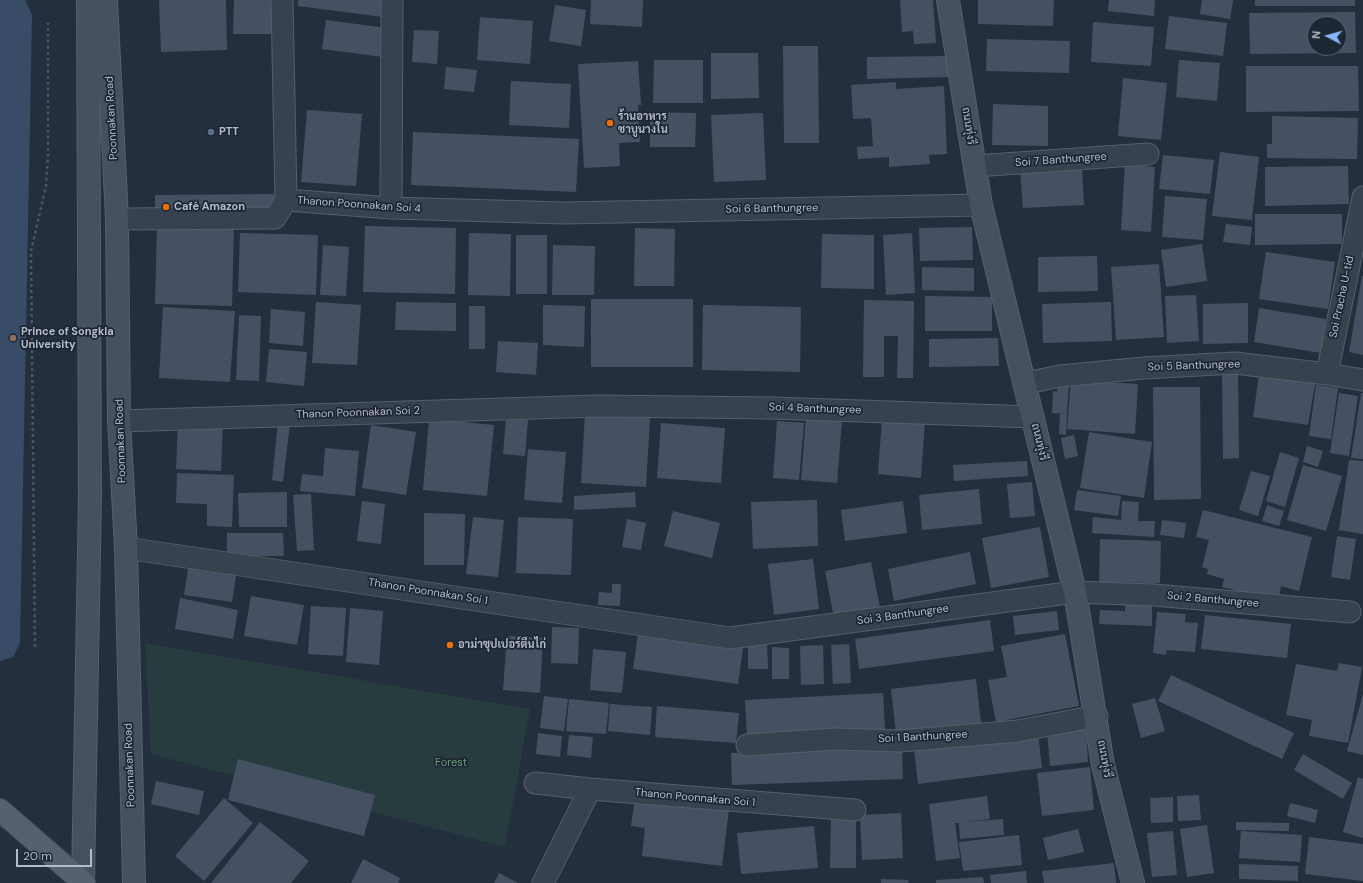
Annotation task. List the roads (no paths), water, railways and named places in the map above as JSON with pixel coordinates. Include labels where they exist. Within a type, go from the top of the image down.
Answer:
[{"type":"main road","points":[[0,810],[83,883]]},
{"type":"street","name":"Poonnakan Road","points":[[83,883],[90,496],[88,0]]},
{"type":"street","name":"Poonnakan Road","points":[[106,0],[117,219],[119,421],[126,548],[134,883]]},
{"type":"street","points":[[282,0],[286,200]]},
{"type":"street","points":[[391,208],[392,0]]},
{"type":"street","name":"ถนนทุ่งรี","points":[[948,0],[981,205],[1026,384],[1075,592],[1097,716],[1103,765],[1133,883]]},
{"type":"street","name":"Soi 7 Banthungree","points":[[975,166],[1148,154]]},
{"type":"street","name":"Soi Pracha U-tid","points":[[1326,374],[1363,197]]},
{"type":"street","name":"Thanon Poonnakan Soi 4","points":[[117,219],[275,218],[286,200],[391,208],[564,214]]},
{"type":"street","name":"Soi 6 Banthungree","points":[[564,214],[981,205]]},
{"type":"street","name":"Soi 5 Banthungree","points":[[1026,384],[1060,376],[1144,368],[1235,364],[1326,374],[1363,380]]},
{"type":"street","name":"Thanon Poonnakan Soi 2","points":[[119,421],[597,406]]},
{"type":"street","name":"Soi 4 Banthungree","points":[[597,406],[773,408],[1033,417]]},
{"type":"street","points":[[90,421],[119,421]]},
{"type":"street","name":"Thanon Poonnakan Soi 1","points":[[126,548],[730,638]]},
{"type":"street","name":"Soi 2 Banthungree","points":[[1075,592],[1154,594],[1350,612]]},
{"type":"street","name":"Soi 3 Banthungree","points":[[730,638],[1075,592]]},
{"type":"street","name":"Soi 1 Banthungree","points":[[747,745],[835,739],[900,741],[1018,731],[1097,716]]},
{"type":"street","name":"Thanon Poonnakan Soi 1","points":[[535,783],[590,789],[855,810]]},
{"type":"street","points":[[543,883],[590,789]]},
{"type":"water","name":"Prince of Songkla University","points":[[0,0],[25,0],[32,15],[20,643],[13,657],[0,661]]},
{"type":"place","name":"ร้านอาหาร ชาบูนางใน","points":[[610,123]]},
{"type":"place","name":"PTT","points":[[211,132]]},
{"type":"place","name":"Café Amazon","points":[[166,207]]},
{"type":"place","name":"Prince of Songkla University","points":[[13,338]]},
{"type":"place","name":"อาม่าซุปเปอร์ตีนไก่","points":[[450,645]]},
{"type":"park label","name":"Forest","points":[[451,763]]}]
